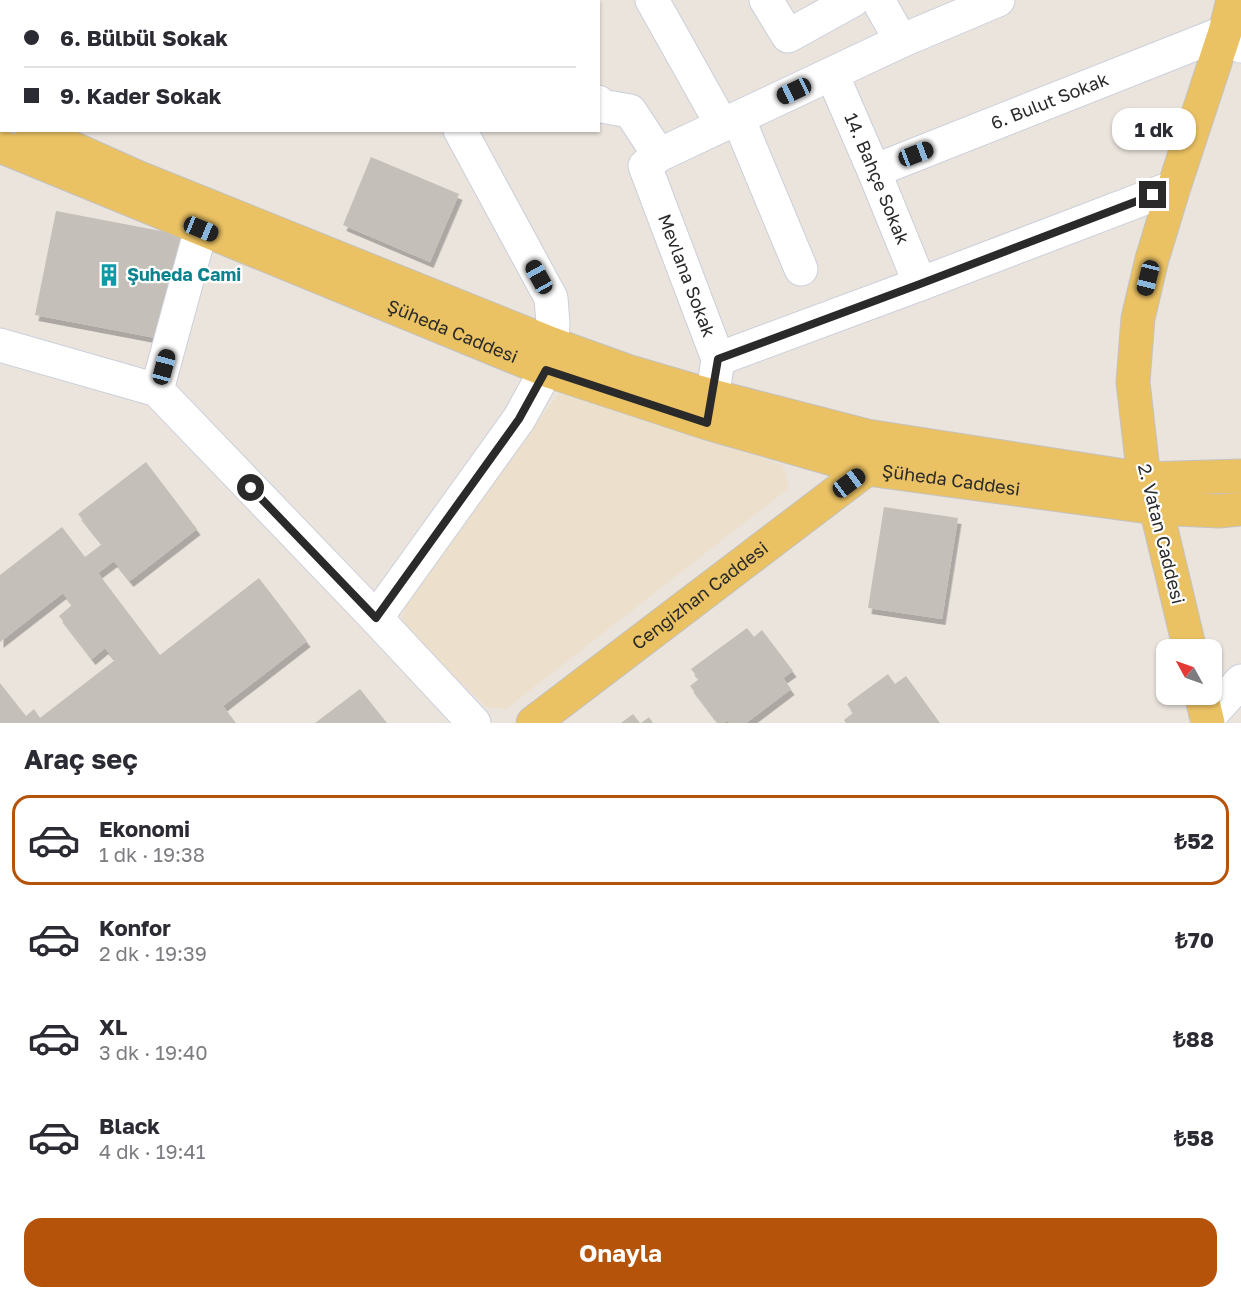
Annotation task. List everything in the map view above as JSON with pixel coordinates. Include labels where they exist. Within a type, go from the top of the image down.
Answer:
[{"type":"main road","name":"2. Vatan Caddesi","points":[[1187,639],[1150,494],[1133,382],[1138,318],[1152,259],[1174,187],[1233,39],[1233,0]]},
{"type":"main road","name":"Şüheda Caddesi","points":[[36,132],[549,357]]},
{"type":"main road","name":"Şüheda Caddesi","points":[[0,146],[201,229],[549,357],[627,371],[710,410],[867,469],[1150,494],[1241,476]]},
{"type":"main road","name":"Şüheda Caddesi","points":[[710,410],[867,436],[1150,494],[1219,511],[1241,509]]},
{"type":"main road","name":"Cengizhan Caddesi","points":[[533,723],[867,469]]},
{"type":"street","points":[[652,0],[730,122],[801,269]]},
{"type":"street","points":[[766,0],[788,36],[853,0]]},
{"type":"street","points":[[878,0],[901,41]]},
{"type":"street","points":[[652,161],[901,41],[998,0]]},
{"type":"street","name":"6. Bulut Sokak","points":[[874,171],[1233,39]]},
{"type":"street","name":"14. Bahçe Sokak","points":[[832,74],[920,284]]},
{"type":"street","name":"Mevlana Sokak","points":[[600,105],[630,111],[652,161],[718,359],[710,410]]},
{"type":"street","points":[[376,618],[519,419],[549,357],[553,323],[550,297],[461,132]]},
{"type":"street","points":[[718,359],[1174,187]]},
{"type":"street","points":[[157,390],[201,229]]},
{"type":"street","points":[[0,345],[157,390],[474,723]]},
{"type":"street","points":[[1205,712],[1241,681]]},
{"type":"shaded area","points":[[563,388],[783,465],[789,488],[506,709],[486,707],[401,624],[408,593]]},
{"type":"building","points":[[371,157],[459,194],[430,262],[343,225]]},
{"type":"building","name":"Şuheda Cami","points":[[56,211],[182,235],[161,339],[35,315]]},
{"type":"building","points":[[146,462],[197,529],[130,581],[114,561],[98,573],[160,655],[259,578],[307,641],[223,706],[236,723],[0,723],[0,683],[26,716],[34,709],[40,718],[115,660],[105,648],[92,659],[59,616],[72,605],[63,593],[0,642],[0,575],[62,527],[85,557],[102,544],[78,514]]},
{"type":"building","points":[[884,507],[958,518],[942,619],[868,608]]},
{"type":"building","points":[[747,628],[754,637],[762,630],[793,671],[783,678],[791,689],[746,723],[727,721],[718,723],[690,686],[699,679],[691,669]]},
{"type":"building","points":[[888,674],[895,684],[906,676],[940,723],[846,723],[844,720],[853,713],[847,704]]},
{"type":"building","points":[[360,689],[387,723],[315,723]]},
{"type":"building","points":[[633,714],[640,723],[621,723]]},
{"type":"building","points":[[649,717],[653,723],[641,723]]},
{"type":"place","name":"Şuheda Cami","points":[[109,275]]},
{"type":"route","points":[[251,488],[376,618],[519,419],[546,370],[707,423],[718,359],[1153,195]]}]
